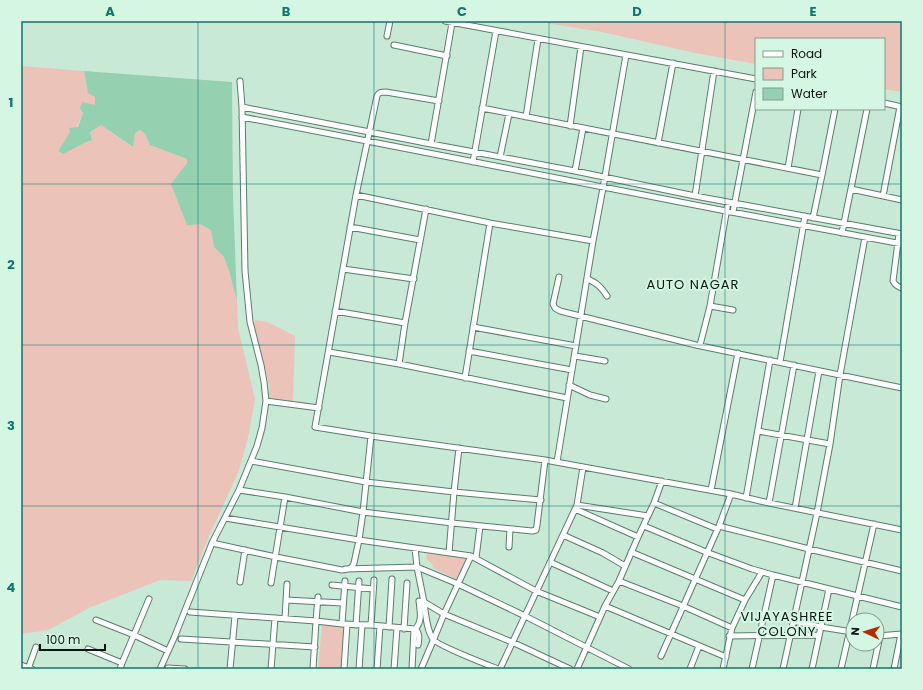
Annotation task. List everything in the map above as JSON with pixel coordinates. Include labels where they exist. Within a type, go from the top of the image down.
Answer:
[{"type":"street","points":[[387,36],[390,21]]},
{"type":"street","points":[[445,21],[755,79]]},
{"type":"street","points":[[431,144],[452,23]]},
{"type":"street","points":[[473,162],[496,31]]},
{"type":"street","points":[[526,117],[538,39]]},
{"type":"street","points":[[394,45],[447,56]]},
{"type":"street","points":[[570,126],[581,46]]},
{"type":"street","points":[[557,462],[593,241],[604,188],[626,55]]},
{"type":"street","points":[[658,143],[673,63]]},
{"type":"street","points":[[695,196],[714,71]]},
{"type":"street","points":[[160,669],[212,544],[257,446],[262,428],[266,401],[263,373],[249,314],[246,271],[240,81]]},
{"type":"street","points":[[439,101],[386,92],[379,93],[376,96],[350,227],[315,427],[557,462],[711,490],[902,530]]},
{"type":"street","points":[[733,212],[755,97]]},
{"type":"street","points":[[883,196],[901,107],[885,103]]},
{"type":"street","points":[[242,107],[575,171],[695,196],[901,234],[893,281],[902,288]]},
{"type":"street","points":[[482,108],[822,175]]},
{"type":"street","points":[[788,168],[798,110]]},
{"type":"street","points":[[813,218],[835,110]]},
{"type":"street","points":[[842,233],[867,110]]},
{"type":"street","points":[[500,157],[509,114]]},
{"type":"street","points":[[242,117],[604,188],[900,243]]},
{"type":"street","points":[[575,171],[583,128]]},
{"type":"street","points":[[851,190],[902,200]]},
{"type":"street","points":[[356,196],[490,223],[593,241]]},
{"type":"street","points":[[700,345],[710,306],[728,202]]},
{"type":"street","points":[[399,364],[426,209]]},
{"type":"street","points":[[780,362],[805,216]]},
{"type":"street","points":[[465,378],[490,223]]},
{"type":"street","points":[[350,227],[420,240]]},
{"type":"street","points":[[783,669],[817,513],[865,237]]},
{"type":"street","points":[[343,269],[414,279]]},
{"type":"street","points":[[558,277],[553,304],[555,308],[560,311],[700,345],[902,388]]},
{"type":"street","points":[[588,279],[600,286],[607,296]]},
{"type":"street","points":[[710,306],[733,310]]},
{"type":"street","points":[[335,311],[406,323]]},
{"type":"street","points":[[473,327],[576,346]]},
{"type":"street","points":[[469,351],[572,370]]},
{"type":"street","points":[[329,352],[399,364],[567,398]]},
{"type":"street","points":[[711,490],[738,353]]},
{"type":"street","points":[[575,356],[605,361]]},
{"type":"street","points":[[746,498],[770,360]]},
{"type":"street","points":[[769,503],[794,365]]},
{"type":"street","points":[[795,508],[819,370]]},
{"type":"street","points":[[570,385],[590,395],[606,399]]},
{"type":"street","points":[[266,401],[319,408]]},
{"type":"street","points":[[758,431],[830,444]]},
{"type":"street","points":[[345,570],[352,567],[354,563],[359,540],[371,436]]},
{"type":"street","points":[[449,553],[454,492],[460,448]]},
{"type":"street","points":[[238,490],[286,497],[363,512],[452,524],[532,531],[536,530],[537,525],[545,460]]},
{"type":"street","points":[[251,461],[366,482],[541,500]]},
{"type":"street","points":[[415,548],[422,602],[429,632],[434,640],[471,658],[499,669],[576,507],[583,467]]},
{"type":"street","points":[[577,669],[605,606],[644,526],[662,481]]},
{"type":"street","points":[[662,656],[718,527],[730,494]]},
{"type":"street","points":[[271,583],[286,497]]},
{"type":"street","points":[[654,503],[718,527],[902,571]]},
{"type":"street","points":[[576,507],[648,516]]},
{"type":"street","points":[[576,507],[638,537]]},
{"type":"street","points":[[225,518],[473,557],[536,591],[600,617]]},
{"type":"street","points":[[855,612],[874,524]]},
{"type":"street","points":[[421,669],[444,614],[473,557],[480,526]]},
{"type":"street","points":[[644,526],[706,552],[752,569],[902,607]]},
{"type":"street","points":[[509,547],[510,529]]},
{"type":"street","points":[[563,535],[603,553],[625,566]]},
{"type":"street","points":[[212,544],[345,570],[417,567],[458,584],[525,616],[629,669]]},
{"type":"street","points":[[240,582],[245,550]]},
{"type":"street","points":[[632,552],[745,600]]},
{"type":"street","points":[[550,562],[613,591]]},
{"type":"street","points":[[723,669],[729,636],[732,628],[745,600],[762,572]]},
{"type":"street","points":[[752,669],[774,575]]},
{"type":"street","points":[[389,627],[392,579]]},
{"type":"street","points":[[371,625],[374,580]]},
{"type":"street","points":[[619,580],[732,628]]},
{"type":"street","points":[[356,625],[359,581]]},
{"type":"street","points":[[285,619],[288,584]]},
{"type":"street","points":[[332,585],[345,584],[358,588],[373,589]]},
{"type":"street","points":[[344,669],[345,584]]},
{"type":"street","points":[[404,628],[407,584]]},
{"type":"street","points":[[812,669],[829,589]]},
{"type":"street","points":[[120,669],[149,599]]},
{"type":"street","points":[[286,600],[318,600],[344,603]]},
{"type":"street","points":[[313,669],[318,600]]},
{"type":"street","points":[[422,602],[444,614],[512,642],[570,669]]},
{"type":"street","points":[[412,669],[415,629],[419,624],[422,602]]},
{"type":"street","points":[[605,606],[726,657]]},
{"type":"street","points":[[190,612],[415,629],[418,631],[419,636],[418,645]]},
{"type":"street","points":[[230,669],[235,616]]},
{"type":"street","points":[[271,669],[275,618]]},
{"type":"street","points":[[96,620],[134,635],[168,651]]},
{"type":"street","points":[[793,621],[845,631]]},
{"type":"street","points":[[359,669],[362,625]]},
{"type":"street","points":[[377,669],[380,626]]},
{"type":"street","points":[[394,669],[397,628]]},
{"type":"street","points":[[885,635],[901,634],[894,669]]},
{"type":"street","points":[[729,636],[819,635]]},
{"type":"street","points":[[181,639],[315,647]]},
{"type":"street","points":[[690,669],[699,646]]},
{"type":"street","points":[[21,665],[30,668],[36,647]]},
{"type":"street","points":[[88,649],[122,662]]},
{"type":"street","points":[[841,669],[846,652]]},
{"type":"street","points":[[873,669],[876,652]]},
{"type":"street","points":[[168,668],[185,669]]},
{"type":"green space","points":[[534,21],[902,21],[902,92],[885,89],[885,38],[755,38],[755,64],[695,53],[602,32]]},
{"type":"green space","points":[[21,66],[84,71],[88,92],[95,97],[95,105],[83,113],[77,127],[70,132],[58,151],[62,154],[92,140],[90,132],[101,125],[132,147],[135,133],[140,130],[145,134],[150,145],[187,159],[200,224],[211,230],[214,247],[224,257],[229,271],[237,301],[238,328],[255,399],[248,438],[238,473],[209,536],[191,581],[160,580],[91,607],[48,630],[21,634]]},
{"type":"green space","points":[[255,320],[271,324],[295,336],[293,402],[269,399],[269,385],[254,324]]},
{"type":"green space","points":[[427,554],[465,558],[466,560],[456,579],[433,568],[432,564],[426,558]]},
{"type":"green space","points":[[322,624],[346,626],[342,669],[318,669]]},
{"type":"water","points":[[84,71],[232,82],[233,196],[237,301],[224,257],[214,247],[211,230],[200,224],[187,225],[171,184],[187,163],[187,159],[150,145],[145,134],[140,130],[135,133],[133,147],[101,125],[90,132],[92,140],[63,154],[58,151],[70,132],[69,128],[78,127],[83,113],[80,108],[82,102],[95,105],[95,97],[88,93]]},
{"type":"district","name":"AUTO NAGAR","points":[[693,284]]},
{"type":"district","name":"VIJAYASHREE COLONY","points":[[787,624]]}]
